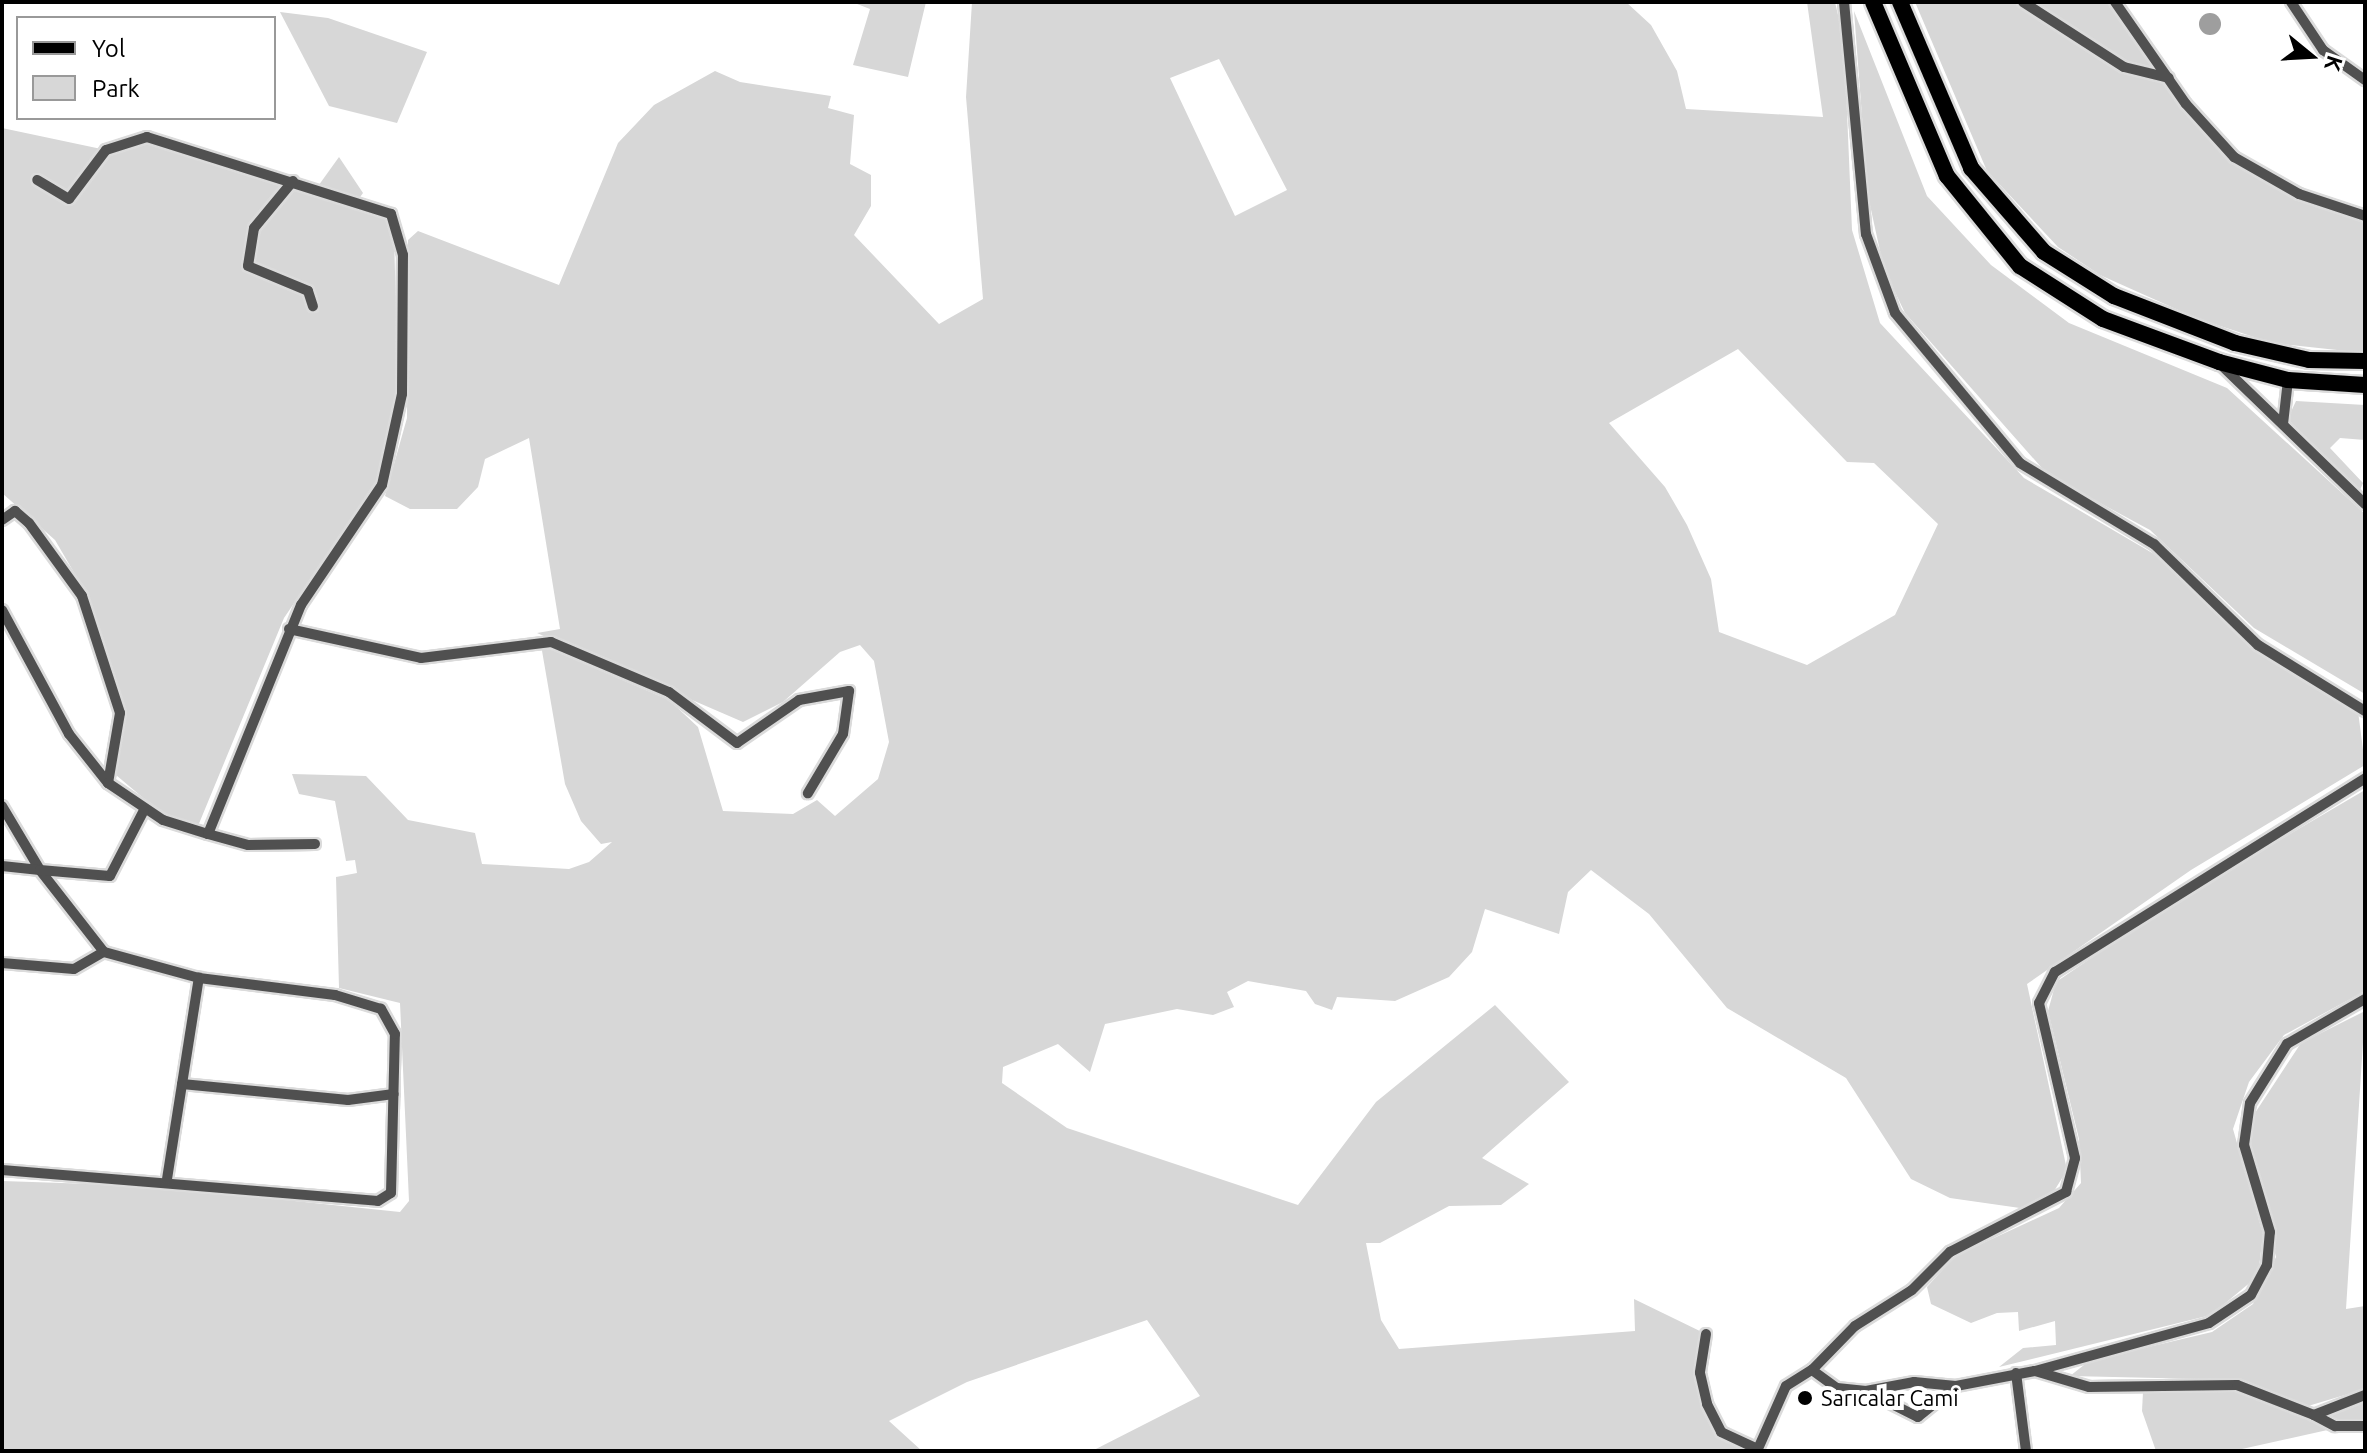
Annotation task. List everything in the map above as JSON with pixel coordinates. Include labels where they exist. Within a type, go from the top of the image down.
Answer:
[{"type":"main road","points":[[1873,2],[1929,143],[2008,254],[2103,319],[2219,362],[2288,380],[2365,385]]},
{"type":"main road","points":[[1900,2],[1971,168],[2053,259],[2114,296],[2235,343],[2309,360],[2365,361]]},
{"type":"street","points":[[1844,2],[1866,234],[1895,313],[2026,468],[2145,537],[2258,645],[2365,711]]},
{"type":"street","points":[[2023,2],[2124,67],[2169,78]]},
{"type":"street","points":[[2115,2],[2208,131],[2253,171],[2365,216]]},
{"type":"street","points":[[2291,2],[2331,58],[2365,80]]},
{"type":"street","points":[[37,180],[69,199],[106,150],[147,137],[391,214],[403,255],[402,394],[382,485],[289,629],[208,834]]},
{"type":"street","points":[[293,181],[254,228],[248,266],[308,291],[313,306]]},
{"type":"street","points":[[2219,362],[2365,504]]},
{"type":"street","points":[[2284,426],[2288,380]]},
{"type":"street","points":[[2,520],[15,511],[29,523],[82,596],[120,713],[108,783]]},
{"type":"street","points":[[2,610],[69,734],[108,783],[144,810],[248,845],[315,844]]},
{"type":"street","points":[[289,629],[421,658],[551,642],[669,692],[742,744],[799,700],[849,691],[843,734],[808,793]]},
{"type":"street","points":[[1706,1334],[1700,1373],[1707,1404],[1721,1432],[1757,1450],[1786,1386],[1812,1370],[1855,1326],[1912,1290],[1950,1252],[2066,1192],[2075,1158],[2039,1003],[2055,972],[2278,826],[2365,778]]},
{"type":"street","points":[[2,806],[40,870],[104,952],[199,978],[335,995],[381,1009],[395,1034],[394,1183],[383,1200],[167,1179],[2,1170]]},
{"type":"street","points":[[2,866],[110,876],[144,810]]},
{"type":"street","points":[[2,963],[74,969],[104,952]]},
{"type":"street","points":[[167,1179],[199,978]]},
{"type":"street","points":[[1812,1370],[1843,1390],[1866,1391],[1914,1382],[1956,1386],[2035,1371],[2209,1323],[2251,1295],[2267,1265],[2270,1232],[2244,1145],[2250,1103],[2287,1044],[2365,999]]},
{"type":"street","points":[[182,1084],[348,1100],[394,1094]]},
{"type":"street","points":[[2035,1371],[2089,1387],[2237,1385],[2335,1426],[2365,1426]]},
{"type":"street","points":[[2016,1373],[2026,1451]]},
{"type":"street","points":[[1866,1391],[1918,1417],[1956,1386]]},
{"type":"street","points":[[2314,1415],[2365,1395]]},
{"type":"green space","points":[[852,2],[926,2],[908,77],[853,65],[870,9]]},
{"type":"green space","points":[[972,2],[1626,2],[1651,25],[1677,71],[1686,109],[1823,117],[1807,2],[1835,2],[1844,41],[1852,230],[1880,323],[2024,478],[2154,554],[2254,649],[2358,711],[2365,765],[2191,870],[2027,984],[2067,1170],[2051,1196],[2027,1209],[1950,1198],[1911,1179],[1846,1078],[1727,1008],[1649,914],[1591,870],[1568,892],[1559,934],[1485,909],[1472,952],[1449,977],[1395,1001],[1337,997],[1332,1010],[1315,1004],[1306,991],[1248,981],[1227,992],[1234,1007],[1213,1015],[1177,1009],[1105,1024],[1090,1072],[1058,1044],[1003,1067],[1002,1083],[1067,1128],[1298,1205],[1376,1102],[1495,1005],[1569,1082],[1482,1158],[1529,1184],[1501,1205],[1449,1206],[1380,1243],[1366,1243],[1381,1320],[1399,1349],[1635,1331],[1634,1299],[1706,1334],[1701,1361],[1717,1427],[1745,1451],[1092,1451],[1200,1396],[1147,1320],[967,1382],[889,1421],[922,1451],[2,1451],[2,1181],[152,1186],[400,1212],[409,1201],[400,1003],[339,988],[336,877],[357,873],[355,860],[346,861],[335,801],[299,794],[292,774],[366,776],[408,820],[475,833],[482,864],[569,869],[589,862],[612,842],[601,844],[581,821],[565,784],[541,645],[669,700],[698,727],[723,811],[793,814],[817,800],[835,816],[878,779],[889,742],[874,661],[860,645],[840,652],[783,702],[743,722],[537,633],[560,629],[529,438],[485,459],[478,487],[457,509],[410,509],[385,496],[407,418],[408,240],[418,231],[559,285],[618,143],[654,105],[715,71],[740,82],[831,96],[828,108],[854,115],[850,164],[871,175],[871,206],[854,235],[939,324],[983,299],[966,97]],"holes":[[[1219,59],[1287,190],[1235,216],[1170,78]],[[1738,349],[1847,462],[1874,463],[1938,524],[1895,615],[1807,665],[1719,632],[1711,579],[1687,525],[1665,487],[1609,423]]]},
{"type":"green space","points":[[1915,2],[2115,2],[2169,78],[2253,171],[2365,216],[2365,353],[2272,343],[2196,318],[2100,275],[2058,247],[1987,171]]},
{"type":"green space","points":[[1854,11],[1927,196],[1991,265],[2069,323],[2227,388],[2365,514],[2365,694],[2254,628],[2150,530],[2048,475],[1905,313],[1884,269],[1868,196]]},
{"type":"green space","points":[[280,12],[328,18],[427,52],[397,123],[329,106]]},
{"type":"green space","points":[[2,128],[106,150],[135,137],[316,189],[339,157],[363,193],[358,200],[384,217],[394,236],[398,381],[378,479],[284,618],[198,826],[161,813],[116,775],[126,716],[86,593],[55,540],[2,493]]},
{"type":"green space","points":[[2296,401],[2365,405],[2365,440],[2340,438],[2330,448],[2363,483],[2360,490],[2295,428],[2288,418]]},
{"type":"green space","points":[[2365,790],[2365,991],[2284,1035],[2249,1082],[2233,1129],[2263,1234],[2258,1276],[2211,1315],[1999,1367],[2023,1348],[2056,1345],[2055,1321],[2019,1331],[2018,1312],[1997,1313],[1971,1323],[1931,1304],[1927,1287],[1955,1256],[2059,1208],[2081,1183],[2079,1139],[2048,1011],[2056,982],[2169,905]]},
{"type":"green space","points":[[2365,1011],[2346,1309],[2365,1306],[2365,1389],[2308,1406],[2244,1380],[2070,1376],[2089,1361],[2212,1332],[2253,1304],[2276,1257],[2250,1150],[2253,1116],[2301,1043]]},
{"type":"green space","points":[[2151,1389],[2239,1391],[2332,1429],[2233,1451],[2156,1451],[2142,1411],[2143,1392]]},
{"type":"green space","points":[[2365,1401],[2365,1421],[2331,1419],[2331,1416]]},
{"type":"shaded area","points":[[2210,13],[2218,16],[2221,24],[2218,32],[2210,35],[2202,32],[2199,24],[2202,16]]},
{"type":"place","name":"Sarıcalar Cami","points":[[1805,1398]]}]
